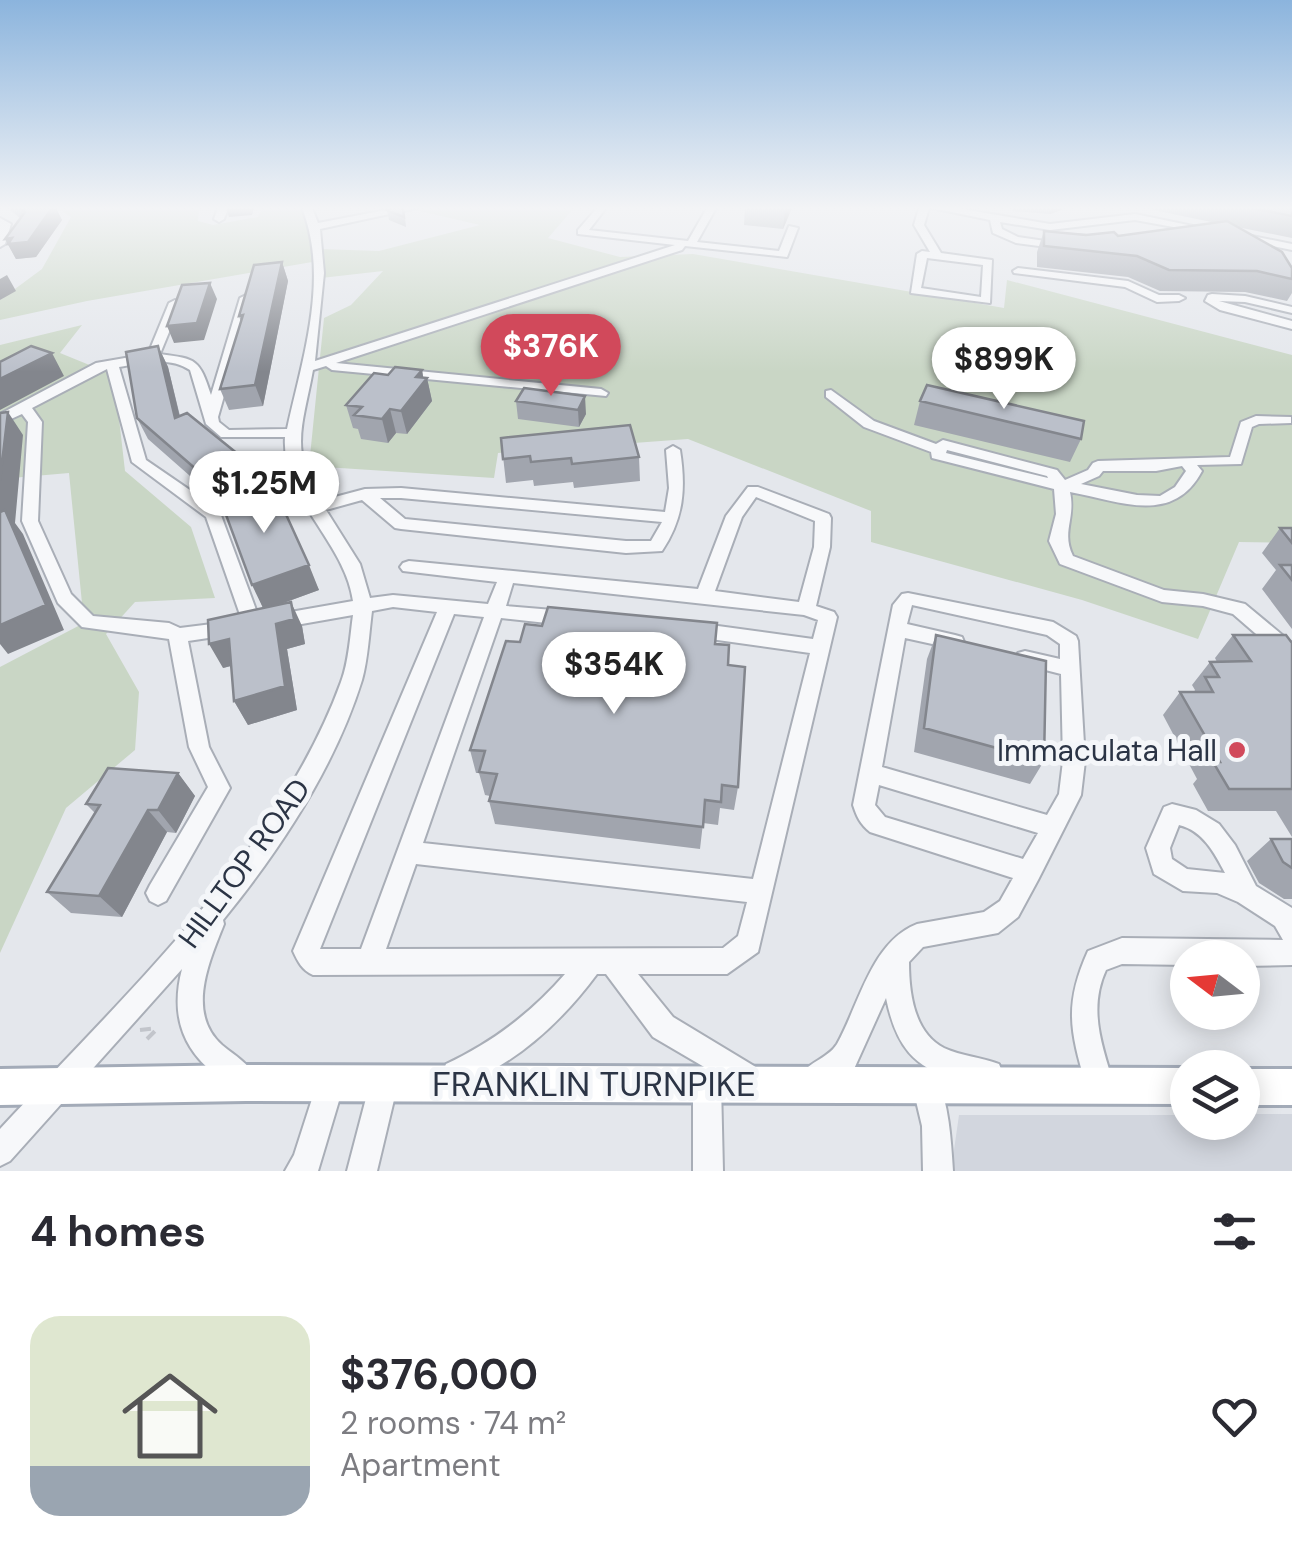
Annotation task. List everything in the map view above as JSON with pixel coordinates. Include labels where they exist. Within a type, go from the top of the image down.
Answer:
[{"type":"main road","name":"FRANKLIN TURNPIKE","points":[[0,1087],[246,1083],[1170,1086]]},
{"type":"main road","points":[[1260,1086],[1292,1087]]},
{"type":"street","name":"HILLTOP ROAD","points":[[0,1151],[171,964],[221,902],[299,792],[346,701],[360,656],[363,606],[359,577],[294,462],[293,433],[306,368],[318,263]]},
{"type":"street","points":[[306,368],[633,263]]},
{"type":"street","points":[[920,263],[915,292],[986,301],[988,263]]},
{"type":"street","points":[[1017,263],[1018,271]]},
{"type":"street","points":[[988,268],[1128,284],[1157,299],[1234,298],[1292,310]]},
{"type":"street","points":[[211,417],[251,279]]},
{"type":"street","points":[[1193,298],[1292,324]]},
{"type":"street","points":[[153,357],[175,303]]},
{"type":"street","points":[[0,420],[112,363],[153,357],[189,362],[196,369],[213,424],[226,434],[293,433]]},
{"type":"street","points":[[112,363],[139,462],[213,514],[253,626]]},
{"type":"street","points":[[196,369],[226,364]]},
{"type":"street","points":[[306,368],[347,364],[601,393]]},
{"type":"street","points":[[831,394],[869,424],[940,450],[943,444],[1052,474],[1063,486],[1066,513],[1057,541],[1066,560],[1162,596],[1239,608],[1292,654]]},
{"type":"street","points":[[24,407],[35,422],[30,521],[64,598],[88,622],[178,634],[253,626],[392,601],[590,621]]},
{"type":"street","points":[[1063,486],[1094,473],[1098,466],[1236,461],[1246,424],[1286,420]]},
{"type":"street","points":[[365,494],[402,524],[626,548],[656,547],[672,518],[678,484],[673,450]]},
{"type":"street","points":[[1063,486],[1156,502],[1171,498],[1189,483],[1194,471],[1186,461]]},
{"type":"street","points":[[704,596],[734,516],[753,490],[822,518],[822,548],[806,608]]},
{"type":"street","points":[[318,507],[365,494],[531,503],[672,518]]},
{"type":"street","points":[[410,567],[806,608],[828,617],[749,942],[727,961],[313,962],[306,951],[448,607]]},
{"type":"street","points":[[369,962],[507,577]]},
{"type":"street","points":[[808,1084],[844,1059],[878,985],[896,957],[917,936],[989,924],[1009,909],[1030,872],[1070,795],[1074,760],[1069,641],[1054,629],[908,599],[902,605],[864,805],[868,817],[878,825],[1030,872]]},
{"type":"street","points":[[684,629],[821,647]]},
{"type":"street","points":[[897,629],[974,646]]},
{"type":"street","points":[[158,892],[219,788],[198,747],[178,634]]},
{"type":"street","points":[[1012,656],[1070,669]]},
{"type":"street","points":[[870,773],[1053,827]]},
{"type":"street","points":[[408,852],[761,892]]},
{"type":"street","points":[[1247,894],[1284,917],[1292,932]]},
{"type":"street","points":[[221,902],[197,960],[189,994],[200,1041],[246,1083]]},
{"type":"street","points":[[1100,1085],[1082,1023],[1084,984],[1097,960],[1122,951],[1287,954],[1292,949]]},
{"type":"street","points":[[896,957],[894,979],[900,1006],[917,1042],[933,1058],[1024,1084]]},
{"type":"street","points":[[433,1084],[495,1057],[535,1027],[602,961]]},
{"type":"street","points":[[602,961],[663,1027],[758,1084]]},
{"type":"street","points":[[362,1171],[384,1083]]},
{"type":"street","points":[[300,1171],[306,1163],[330,1084]]},
{"type":"street","points":[[707,1084],[708,1171]]},
{"type":"street","points":[[926,1084],[936,1126],[938,1171]]},
{"type":"path","points":[[138,1030],[158,1028],[147,1039]]},
{"type":"shaded area","points":[[1260,1114],[1292,1114],[1292,1171],[951,1171],[959,1115],[1170,1115],[1170,1140],[1260,1140]]},
{"type":"green space","points":[[46,263],[308,263],[0,320],[0,300]]},
{"type":"green space","points":[[318,263],[743,263],[1004,308],[1007,280],[1292,355],[1292,543],[1239,542],[1198,639],[1082,600],[871,542],[871,511],[688,439],[498,453],[494,478],[309,466],[324,318],[351,305],[383,271],[321,278]]},
{"type":"green space","points":[[82,325],[60,353],[114,375],[125,471],[191,527],[215,598],[135,602],[106,634],[139,692],[135,750],[66,808],[0,953],[0,667],[84,623],[69,473],[0,479],[0,345]]},
{"type":"building","points":[[282,263],[255,385],[220,389],[243,315],[239,316],[254,265]]},
{"type":"building","points":[[1152,263],[1289,263],[1292,279],[1257,271],[1169,270]]},
{"type":"building","points":[[210,283],[197,323],[167,326],[182,285]]},
{"type":"building","points":[[31,346],[52,353],[0,379],[0,362]]},
{"type":"building","points":[[158,346],[175,418],[187,413],[259,471],[220,490],[137,418],[126,352]]},
{"type":"building","points":[[395,367],[422,370],[416,377],[427,378],[401,411],[390,409],[382,419],[354,415],[362,407],[346,405],[374,373],[388,375]]},
{"type":"building","points":[[927,385],[1084,421],[1081,439],[920,401]]},
{"type":"building","points":[[524,388],[585,396],[578,410],[516,401]]},
{"type":"building","points":[[8,412],[0,480],[0,413]]},
{"type":"building","points":[[630,425],[639,457],[572,464],[571,458],[531,462],[530,456],[503,459],[501,438]]},
{"type":"building","points":[[274,488],[309,565],[252,585],[222,504]]},
{"type":"building","points":[[5,510],[46,605],[0,625],[0,512]]},
{"type":"building","points":[[1280,528],[1292,528],[1292,543]]},
{"type":"building","points":[[1280,565],[1292,565],[1292,580]]},
{"type":"building","points":[[291,602],[294,619],[276,624],[285,686],[234,701],[229,639],[209,644],[208,620]]},
{"type":"building","points":[[548,607],[717,623],[715,644],[729,645],[728,665],[745,667],[738,787],[722,785],[721,802],[705,800],[703,827],[489,801],[497,774],[479,772],[485,751],[470,750],[506,641],[520,642],[525,624],[542,626]]},
{"type":"building","points":[[936,635],[1046,661],[1044,761],[924,728]]},
{"type":"building","name":"Immaculata Hall","points":[[1233,635],[1286,635],[1292,643],[1292,789],[1229,789],[1213,762],[1220,762],[1180,692],[1213,692],[1205,677],[1219,677],[1210,662],[1251,661]]},
{"type":"building","points":[[108,768],[178,773],[158,810],[148,810],[99,896],[47,892],[100,805],[86,804]]},
{"type":"building","points":[[1271,839],[1292,839],[1292,868],[1283,862]]},
{"type":"place","name":"Immaculata Hall","points":[[1237,750]]}]
